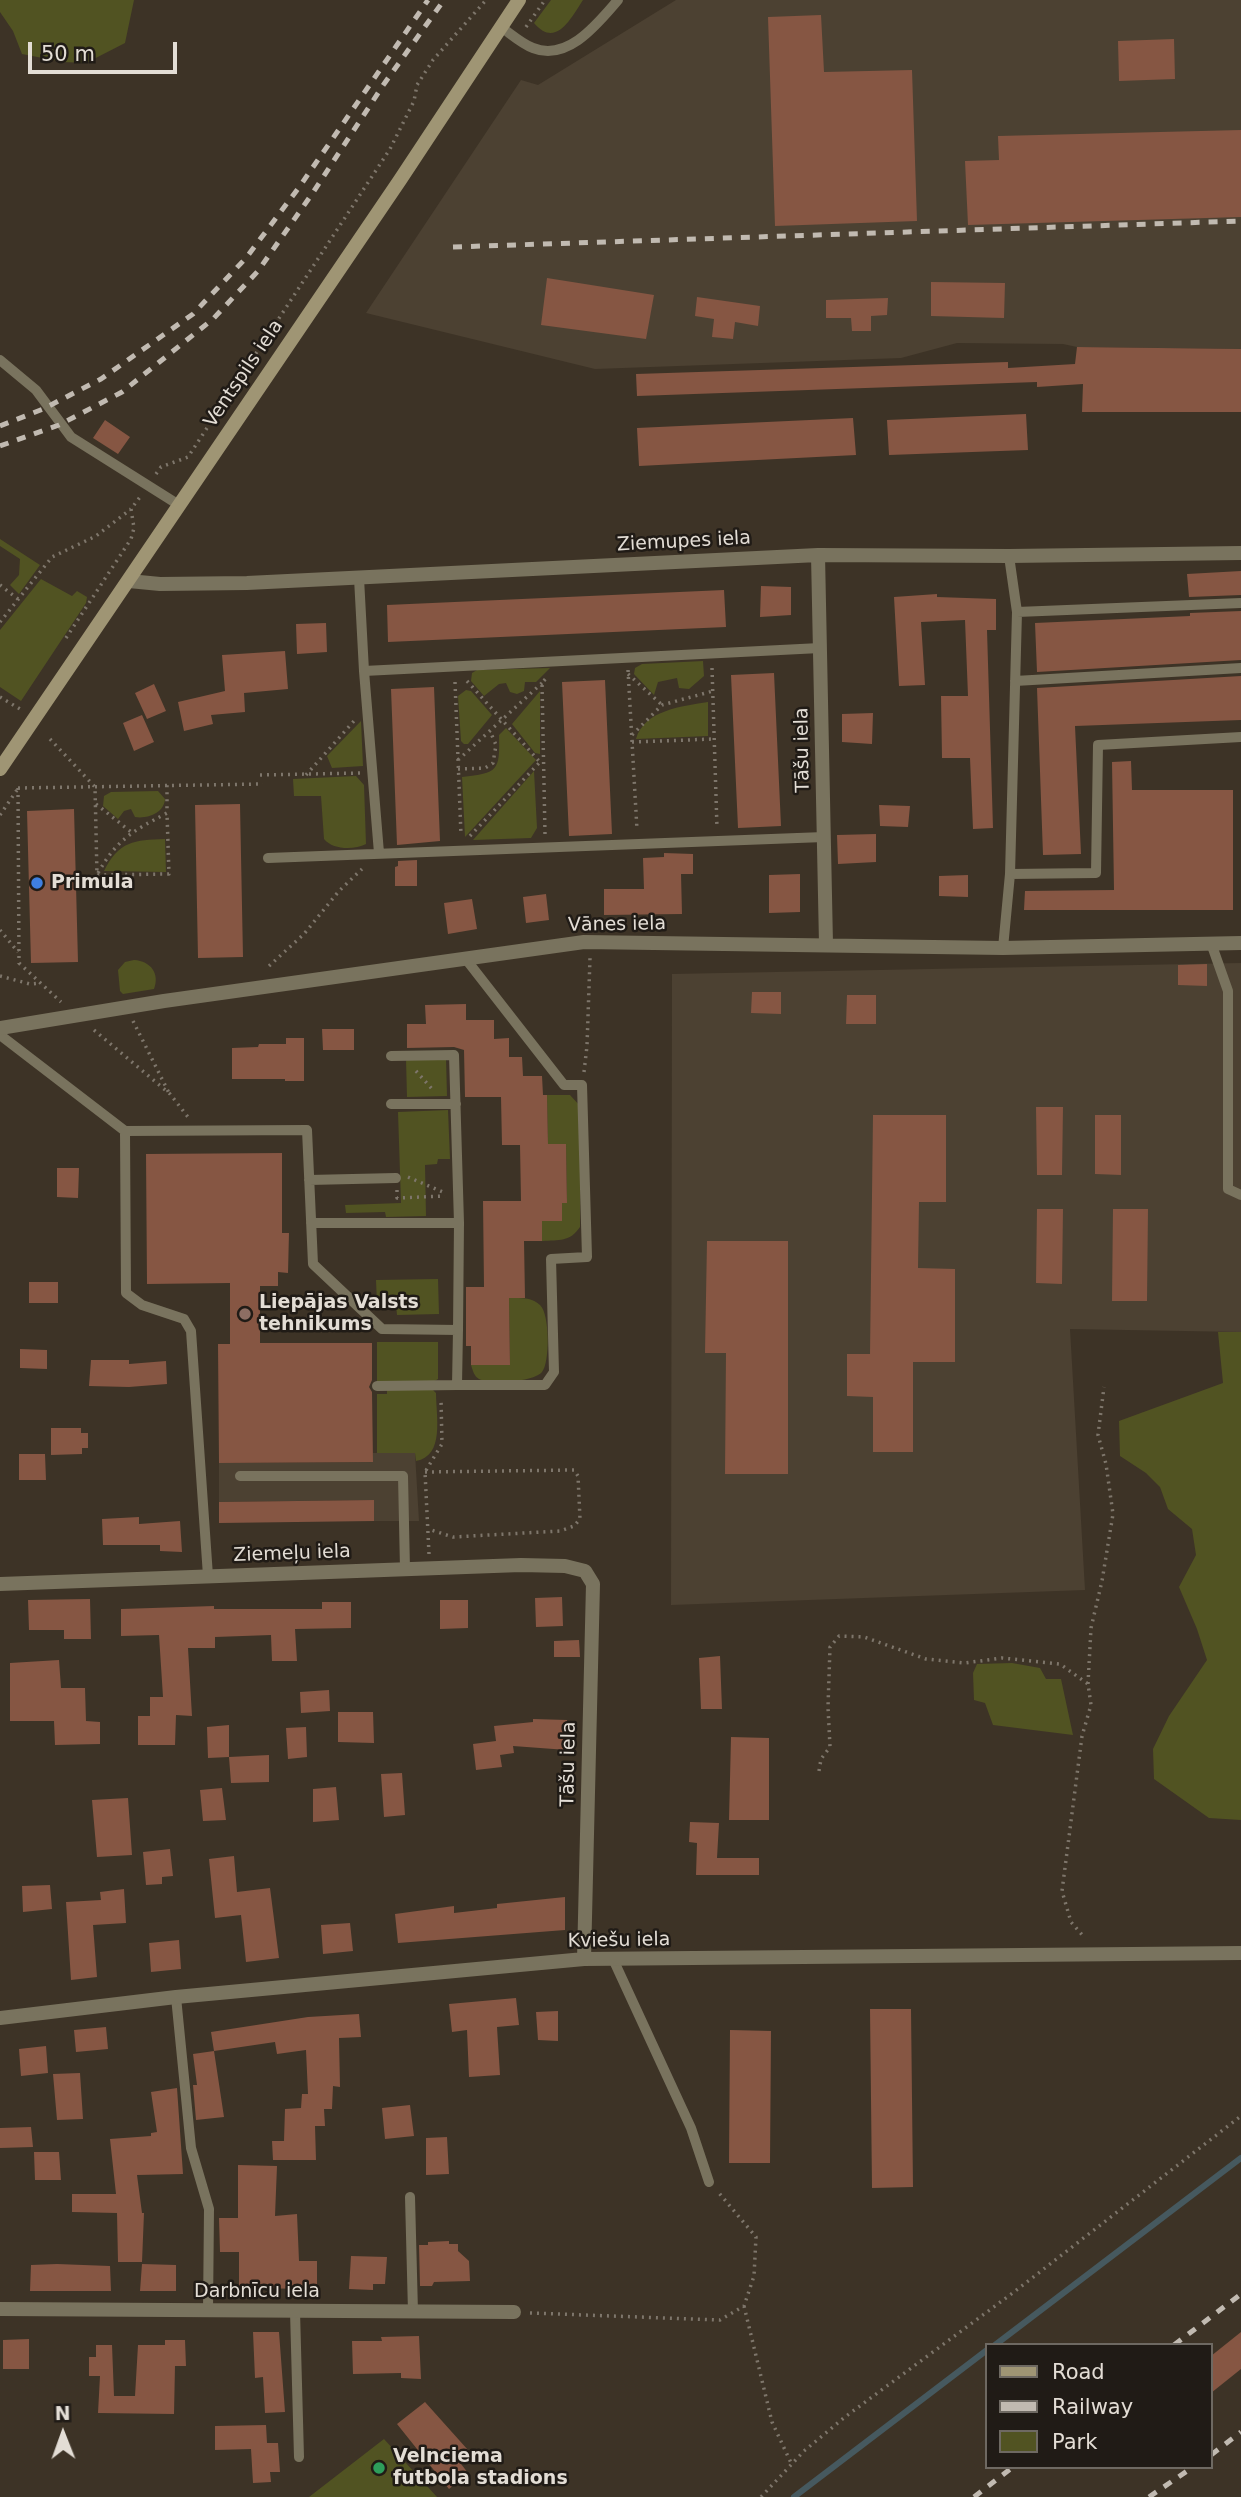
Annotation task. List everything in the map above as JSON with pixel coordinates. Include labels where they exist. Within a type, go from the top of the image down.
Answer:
[{"type":"street","name":"Ventspils iela","points":[[0,769],[519,0]]},
{"type":"street","name":"Ziemupes iela","points":[[129,581],[160,584],[247,583],[818,555],[1241,553]]},
{"type":"street","name":"Tāšu iela","points":[[818,555],[826,944]]},
{"type":"street","name":"Vānes iela","points":[[0,1028],[126,1007],[591,942],[1003,948],[1241,943]]},
{"type":"street","name":"Ziemeļu iela","points":[[0,1584],[521,1565],[565,1566],[585,1571]]},
{"type":"street","name":"Tāšu iela","points":[[584,1959],[593,1584],[585,1571]]},
{"type":"street","name":"Kviešu iela","points":[[0,2018],[176,1997],[584,1959],[1241,1953]]},
{"type":"street","name":"Darbnīcu iela","points":[[0,2309],[514,2312]]},
{"type":"lane","points":[[501,27],[533,48],[552,52],[571,45],[601,20],[618,0]]},
{"type":"lane","points":[[0,360],[36,390],[71,437],[179,505]]},
{"type":"lane","points":[[1003,948],[1010,874],[1017,612],[1009,556]]},
{"type":"lane","points":[[359,578],[379,853]]},
{"type":"lane","points":[[1017,612],[1241,603]]},
{"type":"lane","points":[[364,671],[820,648]]},
{"type":"lane","points":[[1015,681],[1241,668]]},
{"type":"lane","points":[[1010,874],[1096,873],[1098,745],[1241,737]]},
{"type":"lane","points":[[268,859],[461,848],[824,837]]},
{"type":"lane","points":[[1211,943],[1228,992],[1228,1189],[1241,1195]]},
{"type":"lane","points":[[377,1386],[545,1385],[554,1372],[551,1259],[587,1257],[582,1085],[564,1085],[465,958]]},
{"type":"lane","points":[[0,1035],[125,1131],[307,1130],[313,1264],[383,1329],[458,1330]]},
{"type":"lane","points":[[397,1056],[454,1055],[451,1104],[459,1223],[457,1385]]},
{"type":"lane","points":[[391,1104],[451,1104]]},
{"type":"lane","points":[[125,1131],[126,1293],[142,1305],[184,1319],[191,1331],[208,1576]]},
{"type":"lane","points":[[309,1180],[397,1178]]},
{"type":"lane","points":[[311,1223],[459,1223]]},
{"type":"lane","points":[[240,1476],[403,1476],[405,1569]]},
{"type":"lane","points":[[613,1959],[691,2128],[709,2182]]},
{"type":"lane","points":[[176,1997],[191,2148],[209,2209],[208,2311]]},
{"type":"lane","points":[[410,2197],[413,2312]]},
{"type":"lane","points":[[295,2311],[299,2457]]},
{"type":"path","points":[[0,622],[52,557],[96,536],[131,509],[161,467],[188,457],[390,149],[414,101],[417,85],[433,60],[486,0]]},
{"type":"path","points":[[518,39],[545,0]]},
{"type":"path","points":[[115,566],[131,539],[134,528],[131,509]]},
{"type":"path","points":[[0,585],[18,599]]},
{"type":"path","points":[[711,654],[718,841]]},
{"type":"path","points":[[628,658],[638,844]]},
{"type":"path","points":[[458,760],[542,683],[561,661]]},
{"type":"path","points":[[454,666],[541,761]]},
{"type":"path","points":[[454,666],[461,848]]},
{"type":"path","points":[[628,674],[662,705]]},
{"type":"path","points":[[542,683],[541,761],[546,847]]},
{"type":"path","points":[[632,734],[662,705],[713,691]]},
{"type":"path","points":[[0,697],[20,709]]},
{"type":"path","points":[[306,775],[367,706]]},
{"type":"path","points":[[458,769],[485,768],[493,764],[496,745],[490,731]]},
{"type":"path","points":[[50,739],[95,787],[97,875]]},
{"type":"path","points":[[632,742],[714,739]]},
{"type":"path","points":[[461,848],[541,761]]},
{"type":"path","points":[[260,775],[372,773]]},
{"type":"path","points":[[18,788],[263,784]]},
{"type":"path","points":[[97,875],[169,874],[167,785]]},
{"type":"path","points":[[0,815],[18,788]]},
{"type":"path","points":[[18,788],[19,962],[76,1016],[170,1094]]},
{"type":"path","points":[[96,804],[131,832]]},
{"type":"path","points":[[97,875],[109,852],[131,832],[167,813]]},
{"type":"path","points":[[270,966],[304,934],[339,891],[379,853]]},
{"type":"path","points":[[0,930],[19,954]]},
{"type":"path","points":[[582,1085],[587,1046],[591,942]]},
{"type":"path","points":[[0,976],[30,984],[41,983]]},
{"type":"path","points":[[126,1007],[170,1094],[199,1131]]},
{"type":"path","points":[[397,1056],[451,1104]]},
{"type":"path","points":[[396,1171],[451,1195],[397,1198],[397,1178],[396,1171]]},
{"type":"path","points":[[430,1568],[425,1472],[442,1444],[441,1385]]},
{"type":"path","points":[[1099,1955],[1071,1922],[1062,1891],[1082,1736],[1091,1705],[1088,1684],[1091,1628],[1113,1514],[1106,1464],[1098,1435],[1104,1387]]},
{"type":"path","points":[[425,1472],[574,1470],[578,1476],[580,1519],[574,1526],[560,1531],[453,1537],[428,1528]]},
{"type":"path","points":[[819,1771],[821,1759],[830,1747],[830,1647],[839,1636],[864,1636],[926,1659],[965,1662],[1002,1658],[1060,1664],[1088,1684]]},
{"type":"path","points":[[761,2497],[804,2451],[845,2417],[1014,2292],[1241,2116]]},
{"type":"path","points":[[709,2182],[756,2237],[754,2276],[744,2306],[772,2422],[792,2465]]},
{"type":"path","points":[[514,2312],[720,2320],[744,2306]]},
{"type":"shaded area","points":[[676,0],[1241,0],[1241,349],[957,343],[901,358],[595,369],[366,313],[521,80],[538,85]]},
{"type":"shaded area","points":[[1241,963],[1241,1332],[1070,1329],[1085,1590],[671,1605],[672,974]]},
{"type":"shaded area","points":[[373,1453],[415,1453],[419,1521],[374,1521],[373,1500],[219,1502],[219,1463],[372,1462]]},
{"type":"green space","points":[[0,0],[134,0],[125,43],[86,63],[63,62],[22,54],[13,31],[0,12]]},
{"type":"green space","points":[[551,0],[583,0],[562,28],[549,33],[534,23]]},
{"type":"green space","points":[[0,539],[40,565],[19,594],[10,585],[19,575],[20,559],[0,546]]},
{"type":"green space","points":[[41,579],[72,596],[77,591],[87,597],[86,603],[21,701],[0,687],[0,630]]},
{"type":"green space","points":[[703,661],[704,676],[689,689],[679,688],[677,678],[658,682],[654,695],[634,674],[635,668],[642,664]]},
{"type":"green space","points":[[550,668],[536,682],[525,682],[524,691],[517,694],[510,692],[506,683],[499,684],[484,696],[471,681],[472,673],[477,670]]},
{"type":"green space","points":[[466,690],[471,691],[492,715],[468,744],[464,744],[461,741],[458,696]]},
{"type":"green space","points":[[540,691],[540,754],[535,753],[512,724]]},
{"type":"green space","points":[[708,702],[708,736],[636,739],[640,729],[656,716],[676,708]]},
{"type":"green space","points":[[361,721],[363,766],[332,768],[327,756]]},
{"type":"green space","points":[[506,728],[536,760],[465,837],[462,777],[483,774],[494,768],[499,756],[499,735]]},
{"type":"green space","points":[[534,771],[537,828],[531,838],[473,840]]},
{"type":"green space","points":[[356,776],[364,785],[366,844],[350,848],[338,847],[324,839],[321,796],[294,796],[293,779]]},
{"type":"green space","points":[[158,791],[165,799],[164,804],[150,816],[135,817],[131,809],[124,811],[118,819],[103,806],[104,796],[111,792]]},
{"type":"green space","points":[[165,839],[166,872],[104,871],[116,853],[128,844]]},
{"type":"green space","points":[[134,960],[153,969],[156,983],[154,989],[123,994],[120,991],[118,970],[125,962]]},
{"type":"green space","points":[[446,1058],[447,1096],[407,1097],[406,1059]]},
{"type":"green space","points":[[547,1095],[570,1095],[581,1107],[580,1227],[568,1238],[542,1241],[542,1221],[562,1221],[562,1203],[567,1202],[566,1144],[548,1144]]},
{"type":"green space","points":[[448,1110],[450,1159],[438,1159],[437,1164],[425,1165],[426,1216],[386,1217],[385,1212],[346,1213],[345,1205],[401,1203],[398,1112]]},
{"type":"green space","points":[[438,1279],[439,1314],[397,1315],[396,1304],[377,1304],[376,1280]]},
{"type":"green space","points":[[509,1298],[526,1298],[540,1305],[543,1310],[548,1338],[545,1367],[542,1372],[530,1378],[485,1381],[475,1375],[471,1365],[510,1364]]},
{"type":"green space","points":[[1218,1332],[1241,1332],[1241,1820],[1209,1818],[1154,1779],[1153,1749],[1169,1716],[1207,1660],[1179,1587],[1196,1555],[1192,1529],[1168,1509],[1160,1487],[1146,1473],[1120,1456],[1119,1421],[1223,1383]]},
{"type":"green space","points":[[377,1342],[438,1342],[438,1379],[431,1383],[377,1383]]},
{"type":"green space","points":[[387,1390],[433,1390],[436,1393],[437,1434],[431,1452],[425,1458],[416,1461],[415,1453],[377,1453],[377,1394],[387,1394]]},
{"type":"green space","points":[[1012,1663],[1040,1668],[1046,1679],[1061,1679],[1073,1735],[993,1725],[985,1703],[974,1700],[973,1673],[977,1664]]},
{"type":"green space","name":"Velnciema futbola stadions","points":[[384,2439],[437,2497],[309,2497]]},
{"type":"building","points":[[821,15],[824,72],[912,70],[917,221],[775,226],[768,17]]},
{"type":"building","points":[[1174,39],[1175,79],[1119,81],[1118,41]]},
{"type":"building","points":[[1241,130],[1241,217],[968,225],[965,161],[999,160],[998,136]]},
{"type":"building","points":[[547,278],[654,295],[646,339],[541,325]]},
{"type":"building","points":[[931,282],[1005,283],[1004,318],[931,316]]},
{"type":"building","points":[[697,297],[760,306],[758,326],[735,322],[733,339],[712,337],[714,319],[695,316]]},
{"type":"building","points":[[888,298],[887,315],[871,316],[871,331],[852,331],[851,318],[826,318],[826,300]]},
{"type":"building","points":[[1077,347],[1241,349],[1241,412],[1082,412],[1083,384],[1037,387],[1037,382],[637,396],[636,374],[1008,362],[1008,368],[1075,364]]},
{"type":"building","points":[[1026,414],[1028,450],[889,455],[887,420]]},
{"type":"building","points":[[853,418],[856,455],[639,466],[637,428]]},
{"type":"building","points":[[105,420],[130,437],[118,454],[93,438]]},
{"type":"building","points":[[1241,571],[1241,595],[1189,597],[1187,574]]},
{"type":"building","points":[[761,586],[791,587],[791,615],[760,617]]},
{"type":"building","points":[[724,590],[726,627],[388,642],[387,605]]},
{"type":"building","points":[[937,594],[937,597],[996,599],[996,630],[987,630],[993,828],[973,829],[970,758],[942,758],[941,696],[968,696],[965,620],[921,622],[925,685],[899,686],[894,597]]},
{"type":"building","points":[[1241,611],[1241,660],[1037,672],[1035,623]]},
{"type":"building","points":[[326,623],[327,652],[297,654],[296,624]]},
{"type":"building","points":[[285,651],[288,689],[244,693],[245,712],[211,715],[213,724],[184,731],[178,702],[225,691],[222,655]]},
{"type":"building","points":[[774,673],[781,826],[738,828],[731,675]]},
{"type":"building","points":[[1241,676],[1241,720],[1075,726],[1081,854],[1043,855],[1037,688]]},
{"type":"building","points":[[605,680],[612,834],[569,836],[562,682]]},
{"type":"building","points":[[154,684],[166,711],[147,719],[135,693]]},
{"type":"building","points":[[434,687],[440,841],[397,845],[391,689]]},
{"type":"building","points":[[873,713],[872,744],[842,742],[842,714]]},
{"type":"building","points":[[142,715],[154,742],[134,751],[123,723]]},
{"type":"building","points":[[1131,761],[1132,790],[1233,790],[1233,910],[1024,910],[1025,891],[1114,890],[1112,762]]},
{"type":"building","points":[[240,804],[243,957],[198,958],[195,805]]},
{"type":"building","points":[[879,805],[910,806],[908,827],[880,826]]},
{"type":"building","points":[[74,809],[78,962],[31,963],[27,811]]},
{"type":"building","points":[[876,834],[876,862],[838,864],[837,835]]},
{"type":"building","points":[[664,853],[693,854],[693,874],[681,874],[682,914],[604,915],[604,889],[644,889],[643,858],[664,857]]},
{"type":"building","points":[[417,860],[417,886],[395,886],[395,867],[398,866],[398,861]]},
{"type":"building","points":[[800,874],[800,912],[769,913],[769,875]]},
{"type":"building","points":[[968,875],[968,897],[939,896],[939,876]]},
{"type":"building","points":[[546,894],[549,920],[526,923],[523,897]]},
{"type":"building","points":[[472,899],[477,929],[448,934],[444,903]]},
{"type":"building","points":[[1207,964],[1207,986],[1178,985],[1178,965]]},
{"type":"building","points":[[752,992],[781,992],[781,1014],[751,1013]]},
{"type":"building","points":[[847,995],[876,995],[876,1024],[846,1024]]},
{"type":"building","points":[[466,1004],[466,1020],[494,1020],[494,1039],[509,1038],[509,1057],[522,1057],[523,1076],[542,1076],[543,1095],[547,1095],[548,1144],[566,1144],[567,1203],[562,1203],[562,1221],[542,1221],[542,1241],[524,1241],[525,1298],[509,1298],[510,1365],[471,1365],[471,1346],[466,1346],[466,1287],[484,1287],[483,1201],[521,1201],[520,1145],[502,1145],[501,1097],[465,1097],[464,1050],[454,1047],[407,1048],[407,1024],[426,1024],[425,1005]]},
{"type":"building","points":[[322,1029],[354,1029],[354,1050],[323,1050]]},
{"type":"building","points":[[286,1038],[304,1038],[304,1081],[232,1079],[232,1048],[286,1044]]},
{"type":"building","points":[[1036,1107],[1063,1107],[1062,1175],[1037,1175]]},
{"type":"building","points":[[873,1115],[946,1115],[946,1202],[919,1202],[918,1268],[955,1269],[955,1362],[913,1362],[913,1452],[873,1452],[873,1397],[847,1396],[847,1354],[870,1354]]},
{"type":"building","points":[[1095,1115],[1121,1115],[1121,1175],[1095,1174]]},
{"type":"building","name":"Liepājas Valsts tehnikums","points":[[282,1153],[282,1233],[289,1233],[288,1273],[278,1272],[278,1286],[260,1286],[260,1343],[372,1343],[372,1380],[369,1387],[372,1392],[373,1462],[219,1463],[218,1344],[230,1344],[230,1283],[147,1284],[146,1154]]},
{"type":"building","points":[[57,1168],[79,1168],[78,1198],[57,1197]]},
{"type":"building","points":[[1037,1209],[1063,1209],[1062,1284],[1036,1283]]},
{"type":"building","points":[[1113,1209],[1148,1209],[1147,1301],[1112,1301]]},
{"type":"building","points":[[707,1241],[788,1241],[788,1474],[725,1474],[726,1353],[705,1353]]},
{"type":"building","points":[[29,1282],[58,1282],[58,1303],[29,1303]]},
{"type":"building","points":[[20,1349],[47,1350],[47,1369],[20,1368]]},
{"type":"building","points":[[91,1360],[129,1360],[129,1364],[166,1361],[167,1384],[89,1386]]},
{"type":"building","points":[[51,1428],[81,1428],[81,1433],[88,1433],[88,1448],[82,1448],[82,1454],[51,1455]]},
{"type":"building","points":[[19,1454],[45,1454],[46,1480],[19,1480]]},
{"type":"building","points":[[374,1500],[374,1521],[219,1523],[219,1502]]},
{"type":"building","points":[[139,1517],[139,1524],[180,1521],[182,1552],[160,1551],[160,1545],[103,1545],[102,1519]]},
{"type":"building","points":[[562,1597],[563,1626],[536,1627],[535,1598]]},
{"type":"building","points":[[90,1599],[91,1639],[64,1639],[64,1630],[29,1630],[28,1600]]},
{"type":"building","points":[[440,1600],[468,1600],[468,1628],[440,1629]]},
{"type":"building","points":[[322,1602],[351,1602],[351,1628],[295,1629],[297,1661],[272,1661],[271,1635],[215,1637],[215,1648],[188,1648],[192,1716],[176,1715],[175,1745],[138,1745],[138,1716],[150,1716],[150,1697],[163,1697],[159,1635],[121,1636],[121,1609],[214,1606],[214,1609],[322,1609]]},
{"type":"building","points":[[579,1640],[580,1657],[554,1657],[554,1641]]},
{"type":"building","points":[[720,1656],[722,1709],[701,1709],[699,1658]]},
{"type":"building","points":[[59,1660],[61,1688],[85,1688],[86,1721],[100,1722],[100,1744],[55,1745],[54,1721],[10,1721],[10,1663]]},
{"type":"building","points":[[329,1690],[330,1711],[301,1713],[300,1692]]},
{"type":"building","points":[[338,1712],[373,1712],[374,1743],[338,1742]]},
{"type":"building","points":[[533,1719],[567,1720],[567,1750],[513,1746],[514,1753],[500,1755],[502,1767],[476,1770],[473,1744],[496,1741],[494,1726],[533,1722]]},
{"type":"building","points":[[229,1725],[229,1757],[208,1758],[207,1727]]},
{"type":"building","points":[[306,1727],[307,1757],[288,1759],[286,1728]]},
{"type":"building","points":[[731,1737],[769,1738],[769,1820],[729,1820]]},
{"type":"building","points":[[269,1755],[269,1782],[231,1783],[229,1757]]},
{"type":"building","points":[[402,1773],[405,1815],[384,1817],[381,1774]]},
{"type":"building","points":[[336,1787],[339,1820],[313,1822],[313,1789]]},
{"type":"building","points":[[222,1788],[226,1820],[203,1821],[200,1790]]},
{"type":"building","points":[[128,1798],[132,1855],[97,1857],[92,1800]]},
{"type":"building","points":[[690,1822],[719,1823],[717,1858],[759,1858],[759,1875],[696,1875],[697,1843],[689,1842]]},
{"type":"building","points":[[170,1849],[173,1876],[162,1877],[162,1884],[146,1885],[143,1852]]},
{"type":"building","points":[[234,1856],[237,1892],[270,1888],[279,1958],[246,1962],[241,1915],[215,1918],[209,1859]]},
{"type":"building","points":[[50,1885],[52,1909],[23,1912],[22,1886]]},
{"type":"building","points":[[124,1889],[126,1923],[93,1925],[97,1977],[71,1980],[66,1902],[101,1900],[100,1892]]},
{"type":"building","points":[[565,1897],[565,1930],[398,1943],[395,1914],[454,1906],[454,1913],[497,1908],[497,1904]]},
{"type":"building","points":[[350,1923],[353,1951],[323,1954],[321,1925]]},
{"type":"building","points":[[179,1940],[181,1969],[151,1972],[149,1943]]},
{"type":"building","points":[[516,1998],[519,2025],[497,2027],[500,2075],[469,2077],[467,2030],[452,2032],[449,2004]]},
{"type":"building","points":[[870,2009],[911,2009],[913,2187],[872,2188]]},
{"type":"building","points":[[558,2011],[558,2041],[538,2040],[536,2012]]},
{"type":"building","points":[[359,2014],[361,2037],[339,2038],[340,2087],[333,2086],[332,2109],[324,2109],[325,2126],[315,2126],[316,2160],[273,2160],[272,2141],[284,2141],[285,2109],[301,2108],[302,2094],[308,2094],[306,2050],[277,2054],[275,2042],[214,2051],[211,2032],[308,2017]]},
{"type":"building","points":[[106,2027],[108,2049],[76,2052],[74,2030]]},
{"type":"building","points":[[730,2030],[771,2031],[770,2163],[729,2163]]},
{"type":"building","points":[[46,2046],[48,2073],[21,2076],[19,2049]]},
{"type":"building","points":[[214,2051],[224,2117],[196,2120],[193,2085],[197,2085],[193,2054]]},
{"type":"building","points":[[80,2073],[83,2119],[57,2120],[53,2074]]},
{"type":"building","points":[[177,2088],[183,2174],[137,2175],[144,2213],[142,2262],[118,2262],[117,2213],[72,2212],[72,2194],[116,2194],[110,2139],[151,2136],[151,2133],[157,2132],[151,2092]]},
{"type":"building","points":[[410,2105],[414,2136],[385,2139],[382,2108]]},
{"type":"building","points":[[31,2127],[33,2147],[0,2148],[0,2128]]},
{"type":"building","points":[[447,2137],[449,2174],[426,2175],[426,2138]]},
{"type":"building","points":[[34,2152],[59,2152],[61,2180],[35,2180]]},
{"type":"building","points":[[238,2165],[277,2166],[275,2216],[297,2214],[299,2261],[317,2261],[317,2289],[239,2288],[239,2252],[220,2252],[219,2218],[238,2218]]},
{"type":"building","points":[[449,2241],[449,2244],[458,2244],[458,2251],[469,2261],[470,2281],[434,2282],[432,2286],[420,2286],[419,2245]]},
{"type":"building","points":[[351,2256],[387,2257],[385,2284],[373,2284],[373,2290],[349,2289]]},
{"type":"building","points":[[142,2264],[176,2265],[176,2291],[140,2291]]},
{"type":"building","points":[[31,2265],[110,2266],[111,2291],[30,2291]]},
{"type":"building","points":[[253,2332],[279,2332],[285,2412],[265,2413],[263,2377],[255,2378]]},
{"type":"building","points":[[1241,2332],[1241,2369],[1213,2391],[1213,2354]]},
{"type":"building","points":[[419,2336],[421,2379],[401,2378],[401,2373],[353,2374],[352,2341],[382,2341],[381,2337]]},
{"type":"building","points":[[29,2339],[29,2369],[3,2369],[3,2340]]},
{"type":"building","points":[[165,2340],[185,2340],[186,2366],[175,2366],[174,2414],[98,2413],[100,2376],[89,2376],[89,2357],[96,2357],[96,2345],[112,2345],[114,2396],[135,2396],[138,2345],[165,2345]]},
{"type":"building","points":[[425,2402],[468,2450],[458,2460],[468,2473],[449,2489],[397,2424]]},
{"type":"building","points":[[266,2425],[267,2443],[278,2443],[280,2472],[270,2472],[271,2482],[253,2483],[251,2449],[215,2450],[215,2426]]},
{"type":"waterway","points":[[998,2343],[1241,2158]]},
{"type":"waterway","points":[[794,2497],[986,2351]]},
{"type":"railway","points":[[0,426],[43,409],[101,379],[193,314],[246,258],[300,186],[428,0]]},
{"type":"railway","points":[[0,446],[59,425],[122,392],[213,319],[258,271],[444,0]]},
{"type":"railway","points":[[453,247],[1241,221]]},
{"type":"railway","points":[[1177,2343],[1241,2294]]},
{"type":"railway","points":[[1213,2453],[1241,2432]]},
{"type":"railway","points":[[974,2497],[1010,2469]]},
{"type":"railway","points":[[1149,2497],[1190,2469]]},
{"type":"place","name":"Primula","points":[[37,883]]},
{"type":"place","name":"Liepājas Valsts tehnikums","points":[[245,1314]]},
{"type":"place","name":"Velnciema futbola stadions","points":[[379,2468]]}]
